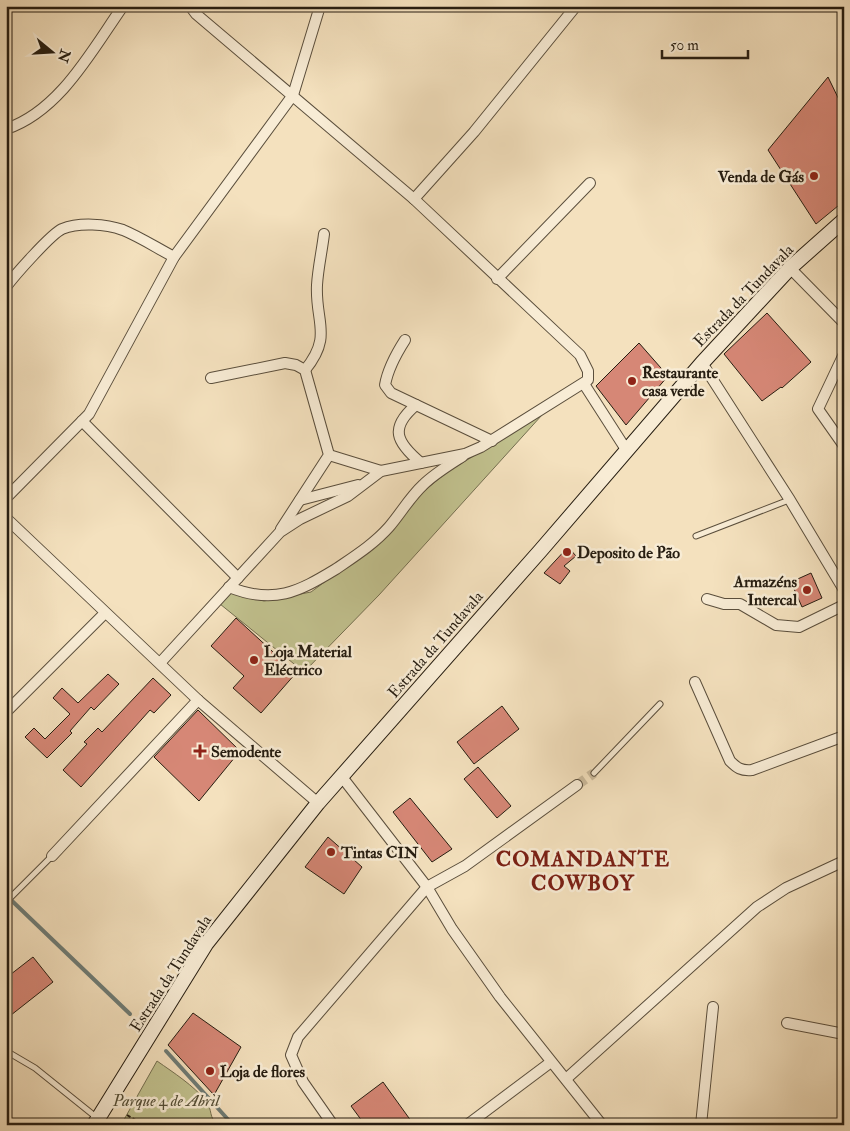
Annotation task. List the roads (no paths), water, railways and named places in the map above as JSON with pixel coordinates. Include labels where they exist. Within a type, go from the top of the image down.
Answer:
[{"type":"main road","name":"Estrada da Tundavala","points":[[97,1122],[206,944],[318,803],[702,363],[790,268],[843,224]]},
{"type":"street","points":[[6,129],[22,124],[51,101],[79,69],[123,6]]},
{"type":"street","points":[[190,6],[196,14],[414,199],[580,355],[588,372],[588,380],[584,384],[492,441],[465,454],[423,484],[390,526],[363,552],[304,588],[286,594],[266,596],[247,594],[229,588]]},
{"type":"street","points":[[6,498],[90,414],[174,257],[293,95],[320,6]]},
{"type":"street","points":[[414,199],[480,125],[576,6]]},
{"type":"street","points":[[497,279],[590,183]]},
{"type":"street","points":[[6,287],[17,272],[61,229],[78,225],[97,225],[122,230],[174,257]]},
{"type":"street","points":[[305,370],[316,357],[322,338],[317,285],[324,234]]},
{"type":"street","points":[[790,268],[844,322]]},
{"type":"street","points":[[405,340],[393,360],[385,385],[391,393],[492,441]]},
{"type":"street","points":[[844,354],[818,409],[844,446]]},
{"type":"street","points":[[160,663],[280,532],[329,455],[305,370],[285,362],[211,378]]},
{"type":"street","points":[[702,363],[790,500],[844,590]]},
{"type":"street","points":[[584,384],[627,451]]},
{"type":"street","points":[[416,405],[404,416],[398,433],[401,444],[421,463]]},
{"type":"street","points":[[82,421],[238,578]]},
{"type":"street","points":[[280,532],[348,496],[381,471],[465,454]]},
{"type":"street","points":[[329,455],[381,471]]},
{"type":"street","points":[[300,500],[364,484]]},
{"type":"street","points":[[6,518],[198,700],[318,803]]},
{"type":"street","points":[[708,599],[724,604],[740,604],[776,625],[799,627],[844,605]]},
{"type":"street","points":[[7,711],[105,612]]},
{"type":"street","points":[[695,682],[730,761],[736,768],[744,771],[752,770],[844,736]]},
{"type":"street","points":[[52,856],[198,700]]},
{"type":"street","points":[[342,777],[427,887],[452,929],[551,1062],[602,1125]]},
{"type":"street","points":[[333,1125],[303,1082],[291,1055],[298,1037],[427,887],[465,866],[577,785]]},
{"type":"street","points":[[566,1079],[757,907],[786,888],[844,860]]},
{"type":"street","points":[[701,1125],[713,1007]]},
{"type":"street","points":[[787,1023],[844,1034]]},
{"type":"street","points":[[467,1125],[551,1062]]},
{"type":"lane","points":[[696,536],[790,500]]},
{"type":"lane","points":[[594,773],[660,704]]},
{"type":"lane","points":[[6,902],[52,856]]},
{"type":"lane","points":[[6,1051],[35,1068],[97,1122]]},
{"type":"waterway","points":[[6,887],[10,899],[130,1014]]},
{"type":"waterway","points":[[166,1051],[233,1125]]},
{"type":"tunnel","points":[[577,785],[594,773]]},
{"type":"place","name":"Venda de Gás","points":[[814,176]]},
{"type":"place","name":"Restaurante casa verde","points":[[632,381]]},
{"type":"place","name":"Deposito de Pão","points":[[567,552]]},
{"type":"place","name":"Armazéns Intercal","points":[[807,590]]},
{"type":"place","name":"Loja Material Eléctrico","points":[[254,660]]},
{"type":"place","name":"Semodente","points":[[200,751]]},
{"type":"place","name":"Tintas CIN","points":[[331,852]]},
{"type":"place","name":"Loja de flores","points":[[210,1071]]},
{"type":"district","name":"COMANDANTE COWBOY","points":[[583,871]]},
{"type":"park label","name":"Parque 4 de Abril","points":[[166,1100]]}]
